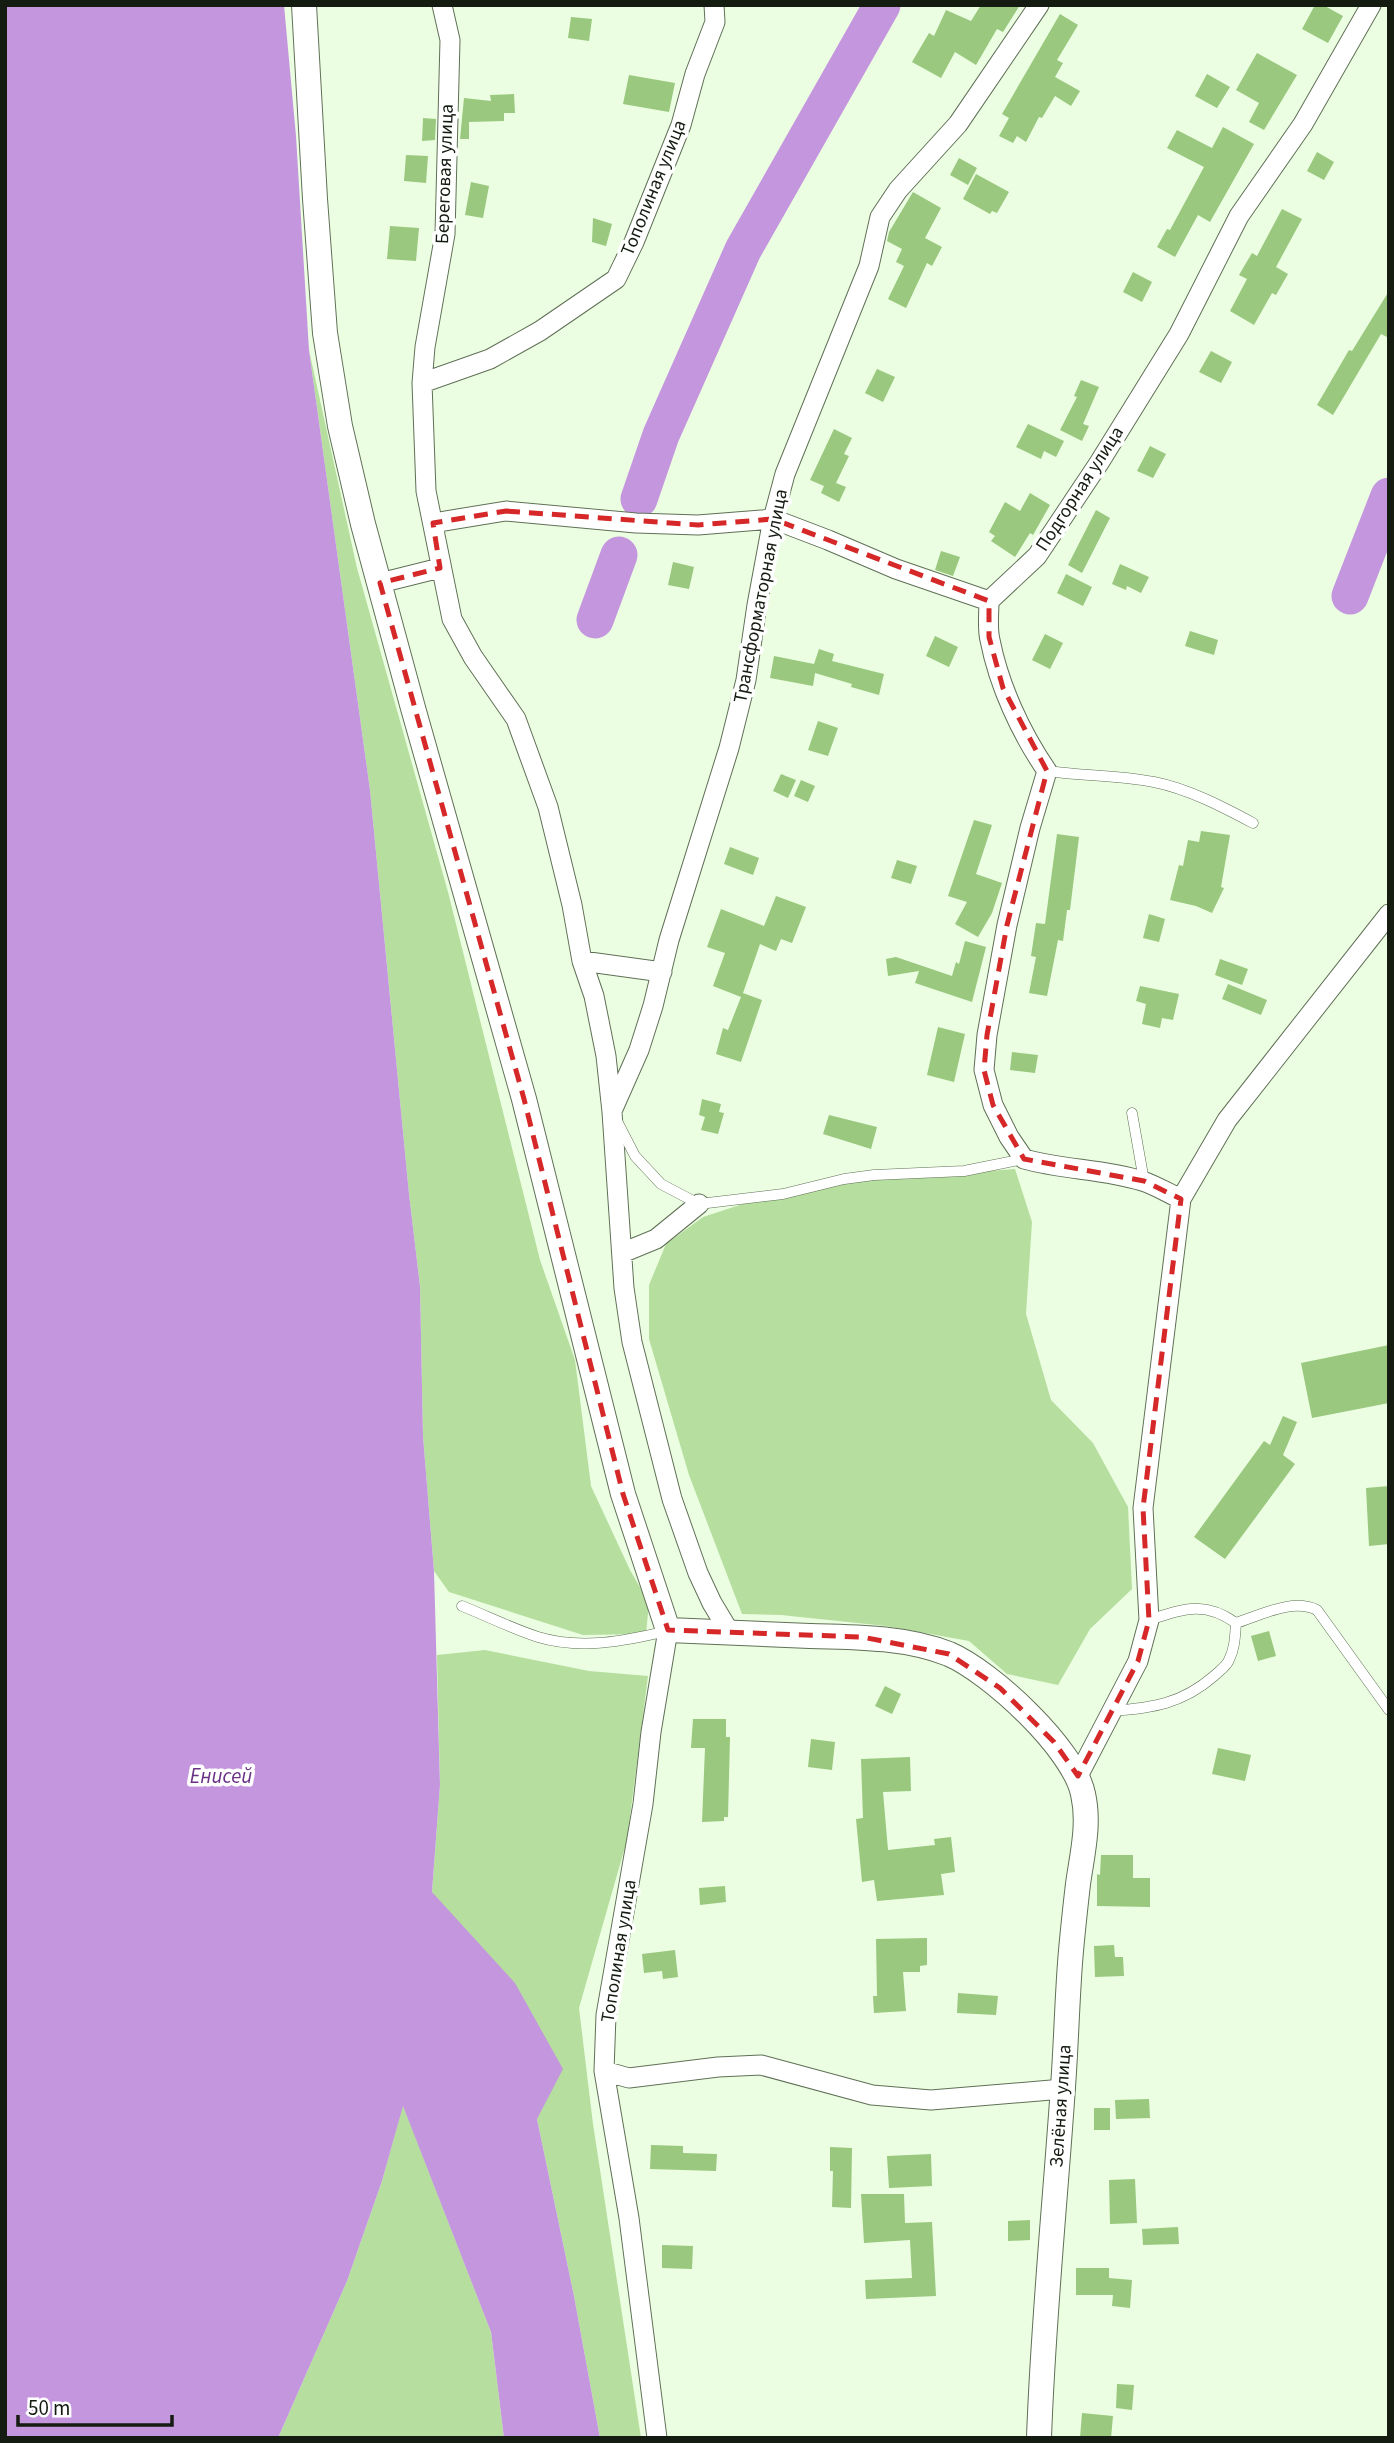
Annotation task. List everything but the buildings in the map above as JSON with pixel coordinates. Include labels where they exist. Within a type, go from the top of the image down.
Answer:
[{"type":"street","points":[[304,5],[326,333],[340,426],[473,926],[527,1111],[623,1494],[668,1630],[862,1637],[930,1648],[949,1654],[966,1662],[1000,1688],[1054,1742],[1078,1776],[1138,1661],[1149,1620],[1143,1508],[1181,1199],[1227,1120],[1389,914]]},
{"type":"street","name":"Береговая улица","points":[[442,5],[450,40],[445,234],[425,347],[422,383],[426,491],[452,618],[472,657],[516,719],[548,807],[606,1056],[632,1342],[672,1499],[698,1573],[730,1633]]},
{"type":"street","name":"Тополиная улица","points":[[422,383],[490,359],[540,331],[616,279],[634,242],[681,125],[695,74],[715,22],[714,5]]},
{"type":"street","name":"Трансформаторная улица","points":[[612,1112],[639,1050],[669,940],[729,748],[746,680],[773,519],[785,474],[869,266],[880,217],[898,190],[958,124],[1039,5]]},
{"type":"street","name":"Подгорная улица","points":[[989,601],[1037,556],[1099,463],[1179,334],[1239,216],[1303,124],[1371,5]]},
{"type":"street","points":[[433,523],[506,511],[636,523],[698,525],[773,519],[896,569],[989,601],[989,637],[1003,688],[1034,752],[1047,771],[1030,828],[1007,925],[987,1035],[984,1070],[993,1105],[1024,1159],[1053,1167],[1116,1174],[1144,1181],[1181,1199]]},
{"type":"street","points":[[380,583],[440,568]]},
{"type":"street","points":[[582,961],[662,972]]},
{"type":"street","points":[[622,1254],[656,1239],[699,1204]]},
{"type":"street","name":"Тополиная улица","points":[[657,2438],[629,2217],[604,2071],[606,2015],[643,1804],[651,1732],[668,1630]]},
{"type":"street","name":"Зелёная улица","points":[[1039,2438],[1047,2278],[1063,2089],[1070,1961],[1086,1814],[1078,1776]]},
{"type":"street","points":[[604,2071],[629,2078],[718,2067],[761,2065],[872,2095],[931,2101],[1063,2089]]},
{"type":"lane","points":[[1047,771],[1157,782],[1217,804],[1253,823]]},
{"type":"lane","points":[[612,1112],[635,1156],[661,1184],[699,1204],[783,1194],[874,1174],[964,1171],[1024,1159]]},
{"type":"lane","points":[[1132,1113],[1144,1181]]},
{"type":"lane","points":[[1236,1623],[1295,1605],[1306,1605],[1317,1610],[1389,1710]]},
{"type":"lane","points":[[462,1606],[539,1637],[575,1644],[624,1641],[668,1630]]},
{"type":"lane","points":[[1149,1620],[1182,1610],[1203,1608],[1222,1613],[1236,1623]]},
{"type":"lane","points":[[1111,1712],[1148,1709],[1182,1698],[1205,1684],[1228,1663],[1235,1643],[1236,1623]]},
{"type":"highlighted area","points":[[506,511],[698,525],[773,519],[989,601],[989,637],[1003,688],[1047,771],[1007,925],[987,1035],[984,1070],[993,1105],[1024,1159],[1144,1181],[1181,1199],[1143,1508],[1149,1620],[1138,1661],[1078,1776],[1054,1742],[1000,1688],[949,1654],[862,1637],[668,1630],[623,1494],[524,1099],[380,583],[440,568],[433,523]]},
{"type":"green space","points":[[309,350],[357,568],[448,892],[540,1260],[575,1360],[591,1486],[630,1570],[649,1603],[646,1634],[583,1635],[449,1592],[434,1571],[423,1436],[420,1286],[370,790]]},
{"type":"green space","points":[[1015,1169],[1032,1222],[1026,1314],[1051,1400],[1093,1443],[1128,1507],[1132,1589],[1090,1629],[1058,1685],[1007,1674],[969,1641],[886,1626],[781,1615],[742,1614],[689,1475],[649,1339],[649,1285],[666,1244],[703,1217],[752,1201],[856,1181]]},
{"type":"green space","points":[[485,1650],[589,1671],[648,1676],[627,1840],[579,2008],[593,2124],[641,2438],[600,2438],[537,2119],[432,1892],[440,1785],[437,1655]]},
{"type":"green space","points":[[403,2105],[491,2332],[504,2438],[278,2438],[347,2281],[382,2181]]},
{"type":"water","name":"Енисей","points":[[5,5],[284,5],[296,136],[309,350],[370,790],[420,1286],[423,1436],[434,1571],[440,1785],[432,1892],[515,1983],[563,2069],[537,2119],[600,2438],[504,2438],[491,2332],[403,2106],[382,2181],[347,2281],[278,2438],[5,2438]]},
{"type":"waterway","points":[[639,499],[661,435],[743,250],[882,5]]},
{"type":"waterway","points":[[1350,596],[1389,496]]},
{"type":"waterway","points":[[595,620],[619,555]]}]
